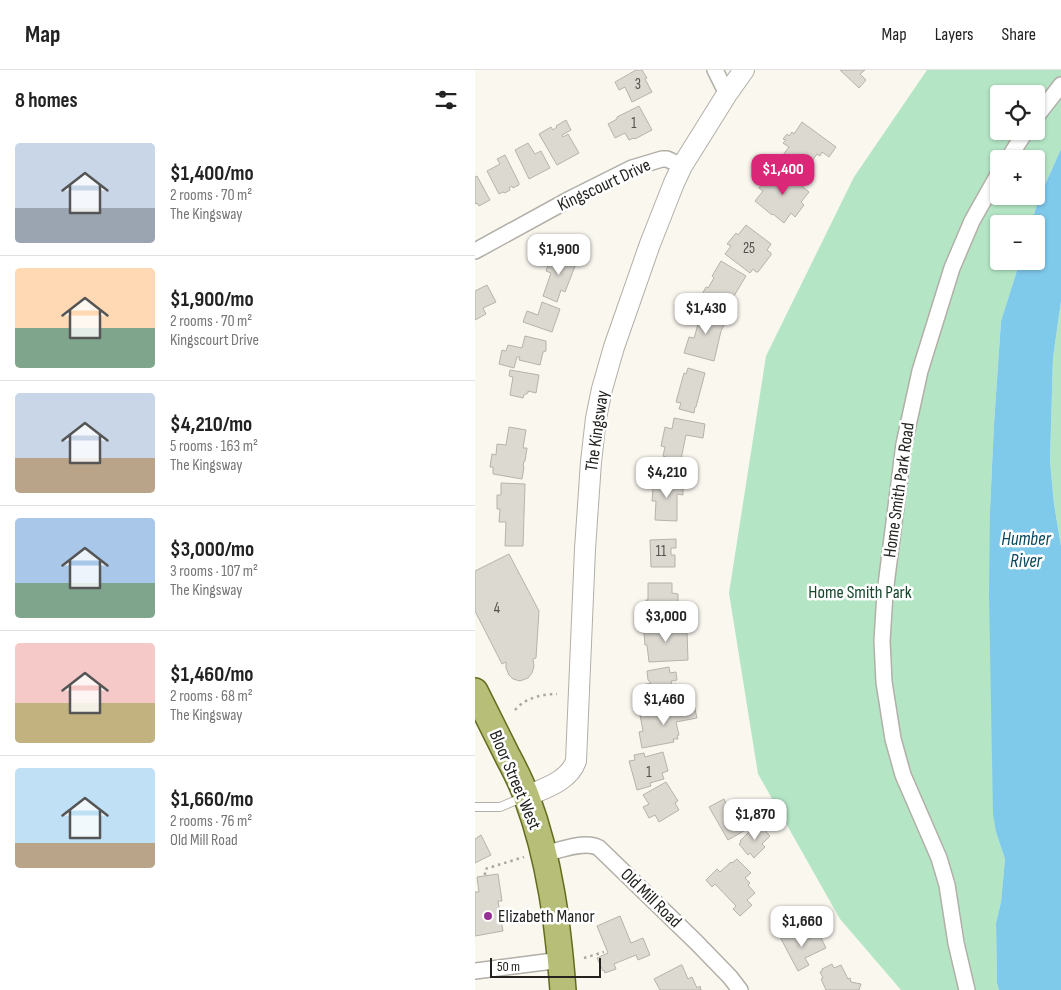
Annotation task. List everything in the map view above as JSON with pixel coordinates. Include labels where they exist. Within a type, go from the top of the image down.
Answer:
[{"type":"main road","name":"Bloor Street West","points":[[475,692],[527,796],[534,855],[553,896],[573,959],[563,990]]},
{"type":"street","points":[[715,70],[727,94]]},
{"type":"street","name":"The Kingsway","points":[[527,796],[561,780],[574,768],[576,760],[585,549],[591,462],[596,418],[614,347],[650,244],[682,166],[744,70]]},
{"type":"street","points":[[1045,105],[1061,85]]},
{"type":"street","name":"Kingscourt Drive","points":[[475,251],[570,199],[632,168],[662,159],[667,159],[682,166]]},
{"type":"street","name":"Home Smith Park Road","points":[[967,990],[947,885],[939,858],[903,775],[893,739],[884,682],[882,641],[885,593],[904,444],[920,371],[952,268],[972,221],[990,189]]},
{"type":"street","name":"Old Mill Road","points":[[534,855],[585,845],[599,848],[702,949],[740,990]]},
{"type":"street","points":[[475,971],[573,959]]},
{"type":"lane","points":[[475,808],[500,807],[527,796]]},
{"type":"path","points":[[515,710],[525,701],[547,694],[557,694]]},
{"type":"path","points":[[485,875],[485,869],[534,855]]},
{"type":"path","points":[[573,959],[604,952]]},
{"type":"green space","name":"Home Smith Park","points":[[927,70],[1061,70],[1061,149],[1045,185],[1045,150],[990,150],[990,205],[1037,205],[1034,215],[990,215],[990,270],[1017,270],[1001,321],[990,510],[996,832],[1005,859],[1001,902],[996,923],[997,983],[999,990],[901,990],[840,919],[758,774],[729,593],[766,356],[854,177]]},
{"type":"green space","points":[[1061,301],[1061,546],[1054,504],[1050,461],[1053,358]]},
{"type":"water","name":"Humber River","points":[[1061,149],[1061,301],[1053,358],[1050,461],[1054,504],[1061,546],[1061,990],[999,990],[997,983],[996,923],[1001,902],[1005,859],[996,832],[993,814],[989,594],[994,424],[1001,321],[1017,270],[1045,270],[1045,215],[1034,215],[1037,205],[1045,205],[1045,185]]},
{"type":"building","points":[[636,70],[642,70],[652,92],[632,102],[625,87],[619,90],[615,82]]},
{"type":"building","points":[[840,70],[865,70],[860,74],[866,80],[859,88]]},
{"type":"building","points":[[639,106],[652,130],[635,139],[629,140],[625,133],[615,138],[608,124],[617,119],[617,117]]},
{"type":"building","points":[[566,120],[571,130],[562,135],[563,137],[568,134],[579,153],[557,165],[539,134],[551,127],[553,130]]},
{"type":"building","points":[[802,122],[836,147],[829,157],[822,152],[820,156],[817,154],[802,175],[780,159],[789,147],[783,143],[786,140],[783,139],[787,134],[789,136],[792,132],[794,134]]},
{"type":"building","points":[[528,143],[535,154],[541,151],[550,168],[529,179],[515,150]]},
{"type":"building","points":[[505,155],[519,185],[513,188],[512,186],[509,188],[510,190],[499,194],[487,171],[500,164],[497,159]]},
{"type":"building","points":[[786,167],[800,178],[797,182],[809,192],[801,202],[804,205],[795,217],[791,213],[784,223],[755,201],[763,191],[759,188],[764,182],[767,185],[773,177],[776,179]]},
{"type":"building","points":[[477,176],[490,200],[479,206],[477,203],[475,204],[475,177]]},
{"type":"building","points":[[746,225],[771,244],[767,250],[771,255],[758,272],[753,269],[750,273],[725,254],[731,246],[727,244]]},
{"type":"building","points":[[558,254],[577,261],[565,292],[561,290],[557,302],[543,296],[551,273],[546,271],[552,255],[558,257]]},
{"type":"building","points":[[721,261],[746,276],[723,314],[699,300],[706,287],[708,288],[714,278],[712,276]]},
{"type":"building","points":[[487,285],[496,302],[483,308],[486,314],[475,320],[475,291]]},
{"type":"building","points":[[542,302],[560,309],[552,332],[523,322],[527,311],[538,315]]},
{"type":"building","points":[[701,307],[727,319],[721,331],[714,361],[684,353],[689,337],[694,338],[699,321],[696,319]]},
{"type":"building","points":[[525,336],[546,341],[546,351],[543,352],[540,365],[519,360],[520,357],[517,357],[514,368],[499,364],[502,350],[506,351],[508,345],[522,348]]},
{"type":"building","points":[[688,368],[705,373],[694,413],[679,409],[681,403],[676,402],[684,373],[686,374]]},
{"type":"building","points":[[510,370],[539,375],[536,393],[528,391],[523,398],[510,395],[513,377],[509,376]]},
{"type":"building","points":[[674,418],[705,424],[703,438],[686,435],[678,465],[665,463],[666,457],[663,456],[665,447],[661,446],[665,427],[672,429]]},
{"type":"building","points":[[509,427],[526,430],[523,448],[527,448],[522,479],[493,474],[493,467],[490,467],[492,454],[496,455],[497,444],[506,445]]},
{"type":"building","points":[[657,480],[683,481],[683,495],[677,494],[677,521],[655,520],[656,501],[652,501],[653,488],[656,488]]},
{"type":"building","points":[[501,483],[525,484],[523,546],[505,546],[506,522],[499,522],[500,509],[497,509],[497,495],[501,495]]},
{"type":"building","points":[[676,539],[676,548],[671,548],[671,555],[675,555],[675,567],[651,567],[650,540]]},
{"type":"building","points":[[509,554],[539,611],[536,658],[533,659],[534,666],[528,678],[520,681],[513,679],[509,675],[506,662],[502,664],[475,611],[475,571]]},
{"type":"building","points":[[648,583],[672,583],[672,593],[678,594],[678,612],[648,614],[646,600],[648,600]]},
{"type":"building","points":[[680,624],[682,632],[687,632],[688,660],[649,662],[647,645],[645,645],[645,627]]},
{"type":"building","points":[[669,667],[670,673],[676,672],[677,680],[671,681],[672,685],[676,684],[679,688],[672,691],[673,698],[652,704],[651,702],[647,703],[643,685],[651,683],[648,680],[647,671]]},
{"type":"building","points":[[694,705],[697,718],[676,722],[678,739],[673,739],[674,742],[642,748],[639,732],[643,731],[640,715]]},
{"type":"building","points":[[663,752],[668,771],[662,773],[664,779],[650,783],[651,786],[637,790],[629,761],[635,760],[634,755],[644,753],[645,757]]},
{"type":"building","points":[[666,782],[678,801],[675,803],[679,810],[659,822],[655,815],[649,818],[643,807],[649,804],[643,795]]},
{"type":"building","points":[[724,799],[728,808],[734,805],[736,810],[742,807],[748,818],[745,820],[749,828],[728,840],[709,807]]},
{"type":"building","points":[[760,825],[770,836],[762,844],[765,847],[754,858],[750,853],[748,855],[739,844],[751,830]]},
{"type":"building","points":[[481,835],[491,855],[475,863],[475,839]]},
{"type":"building","points":[[737,859],[751,873],[745,878],[755,893],[747,900],[752,905],[740,916],[733,909],[736,906],[715,884],[712,887],[706,880],[717,869],[720,872]]},
{"type":"building","name":"Elizabeth Manor","points":[[498,874],[502,901],[498,901],[503,931],[475,936],[475,892],[479,892],[477,877]]},
{"type":"building","points":[[620,916],[631,943],[643,938],[650,955],[638,960],[636,955],[614,964],[616,969],[605,973],[597,958],[608,953],[597,926]]},
{"type":"building","points":[[795,930],[799,938],[804,936],[807,940],[819,934],[826,948],[805,958],[809,965],[798,971],[780,937]]},
{"type":"building","points":[[832,964],[834,968],[841,965],[851,982],[861,984],[859,990],[826,990],[820,972]]},
{"type":"building","points":[[681,965],[688,979],[692,977],[697,988],[700,986],[701,990],[660,990],[654,979]]},
{"type":"place","name":"Elizabeth Manor","points":[[488,916]]}]
